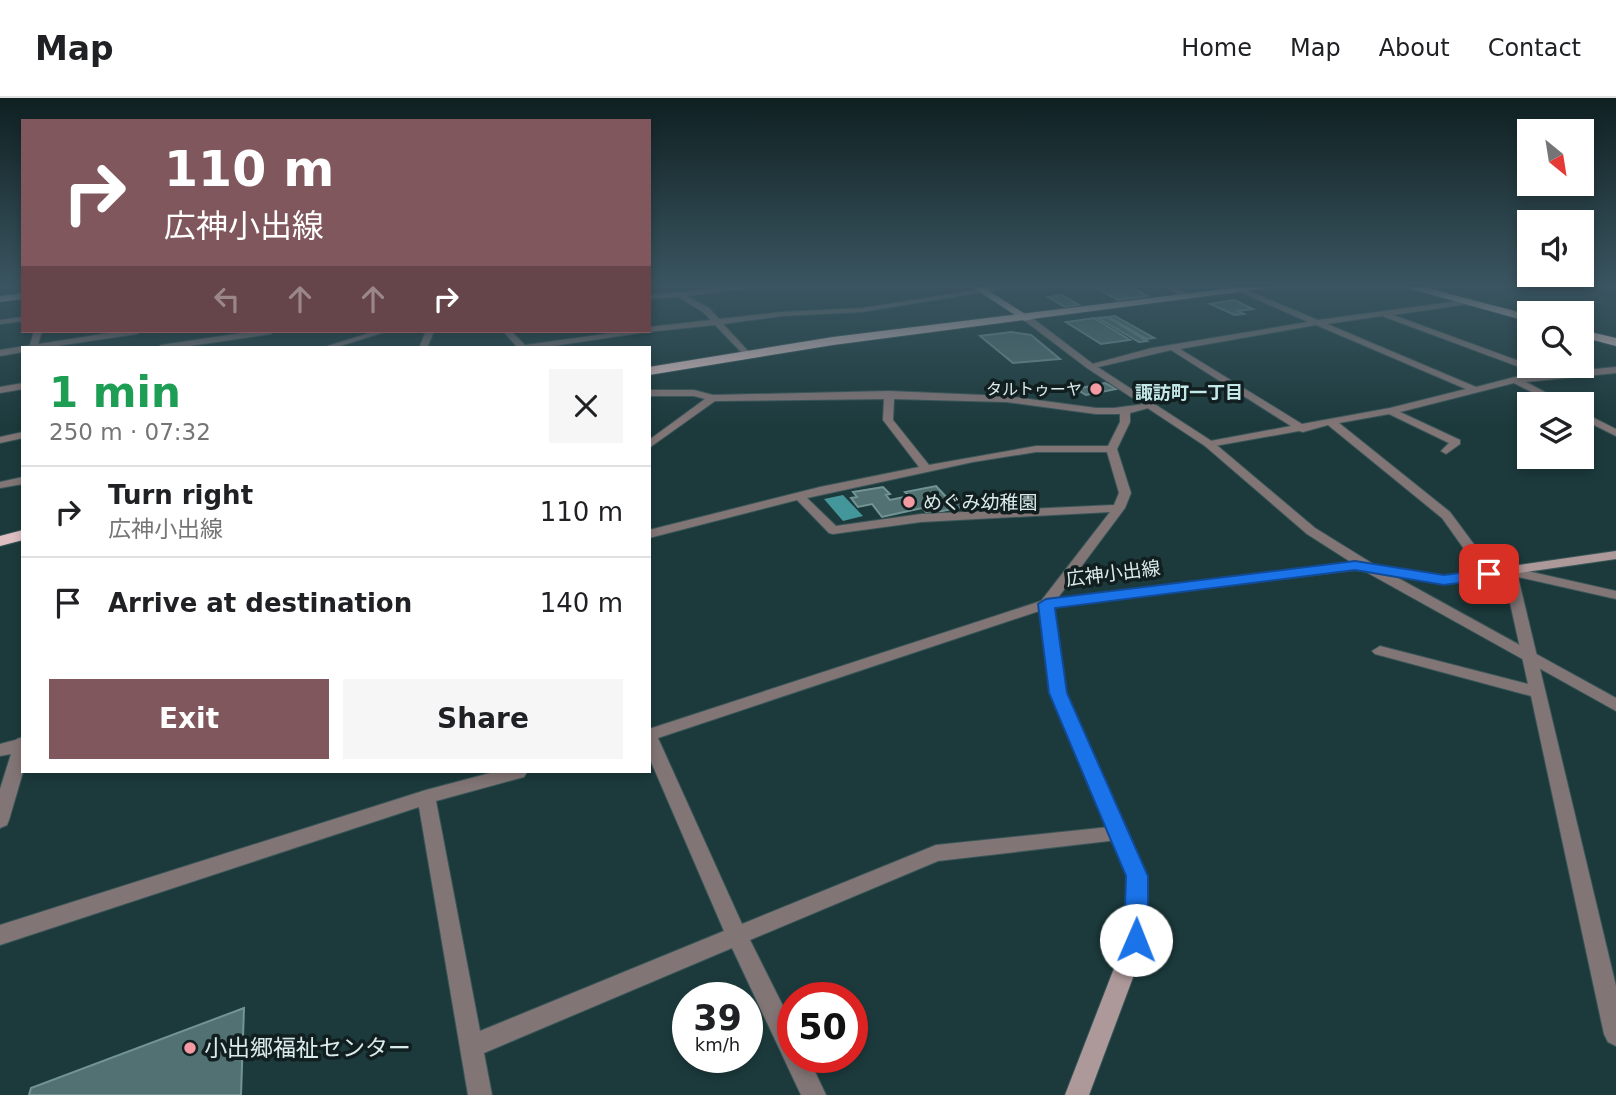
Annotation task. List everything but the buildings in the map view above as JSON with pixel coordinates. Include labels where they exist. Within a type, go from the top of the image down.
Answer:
[{"type":"highway","points":[[651,371],[746,354],[911,334]]},
{"type":"highway","points":[[1594,336],[1616,342]]},
{"type":"highway","points":[[0,541],[21,536]]},
{"type":"main road","name":"広神小出線","points":[[1077,1095],[1136,940],[1137,876],[1058,693],[1046,604],[1355,566],[1444,580],[1616,555]]},
{"type":"street","points":[[44,346],[122,334]]},
{"type":"street","points":[[174,346],[255,334]]},
{"type":"street","points":[[332,346],[375,334]]},
{"type":"street","points":[[536,346],[625,334]]},
{"type":"street","points":[[726,334],[746,354]]},
{"type":"street","points":[[1047,334],[1090,366],[1209,444],[1311,531],[1373,570],[1616,705]]},
{"type":"street","points":[[1090,366],[1256,334]]},
{"type":"street","points":[[1342,334],[1472,388]]},
{"type":"street","points":[[1436,334],[1517,363]]},
{"type":"street","points":[[1173,348],[1303,429]]},
{"type":"street","points":[[0,353],[21,349]]},
{"type":"street","points":[[1594,372],[1616,370]]},
{"type":"street","points":[[1209,444],[1303,429],[1390,411],[1472,388],[1534,378]]},
{"type":"street","points":[[1515,380],[1538,392]]},
{"type":"street","points":[[0,390],[21,386]]},
{"type":"street","points":[[651,393],[694,393],[713,398],[889,394],[1011,399],[1125,413],[1148,405]]},
{"type":"street","points":[[889,394],[888,420],[926,469]]},
{"type":"street","points":[[651,444],[713,398]]},
{"type":"street","points":[[1390,411],[1455,442],[1446,451]]},
{"type":"street","points":[[651,735],[1046,604],[1119,508],[1125,493],[1112,449],[1125,422],[1125,413]]},
{"type":"street","points":[[1594,421],[1616,433]]},
{"type":"street","points":[[1332,423],[1446,515],[1489,574]]},
{"type":"street","points":[[0,440],[21,435]]},
{"type":"street","points":[[651,534],[926,469],[1035,449],[1112,449]]},
{"type":"street","points":[[0,485],[21,480]]},
{"type":"street","points":[[800,497],[833,530],[921,518],[1119,508]]},
{"type":"street","points":[[1616,595],[1510,571],[1616,1034]]},
{"type":"street","points":[[1380,651],[1536,692]]},
{"type":"street","points":[[651,741],[777,1018]]},
{"type":"street","points":[[0,750],[21,744]]},
{"type":"street","points":[[0,820],[21,750]]},
{"type":"street","points":[[0,935],[426,797],[514,773]]},
{"type":"street","points":[[426,797],[480,1095]]},
{"type":"street","points":[[472,1046],[936,853],[1118,834]]},
{"type":"street","points":[[804,1073],[814,1095]]},
{"type":"water","points":[[843,495],[863,516],[843,521],[824,499]]},
{"type":"place","name":"タルトゥーヤ","points":[[1096,389]]},
{"type":"place","name":"めぐみ幼稚園","points":[[909,502]]},
{"type":"place","name":"小出郷福祉センター","points":[[190,1048]]},
{"type":"district","name":"諏訪町一丁目","points":[[1189,392]]},
{"type":"route","points":[[1136,940],[1137,876],[1058,693],[1046,604],[1355,566],[1444,580],[1489,574]]}]
